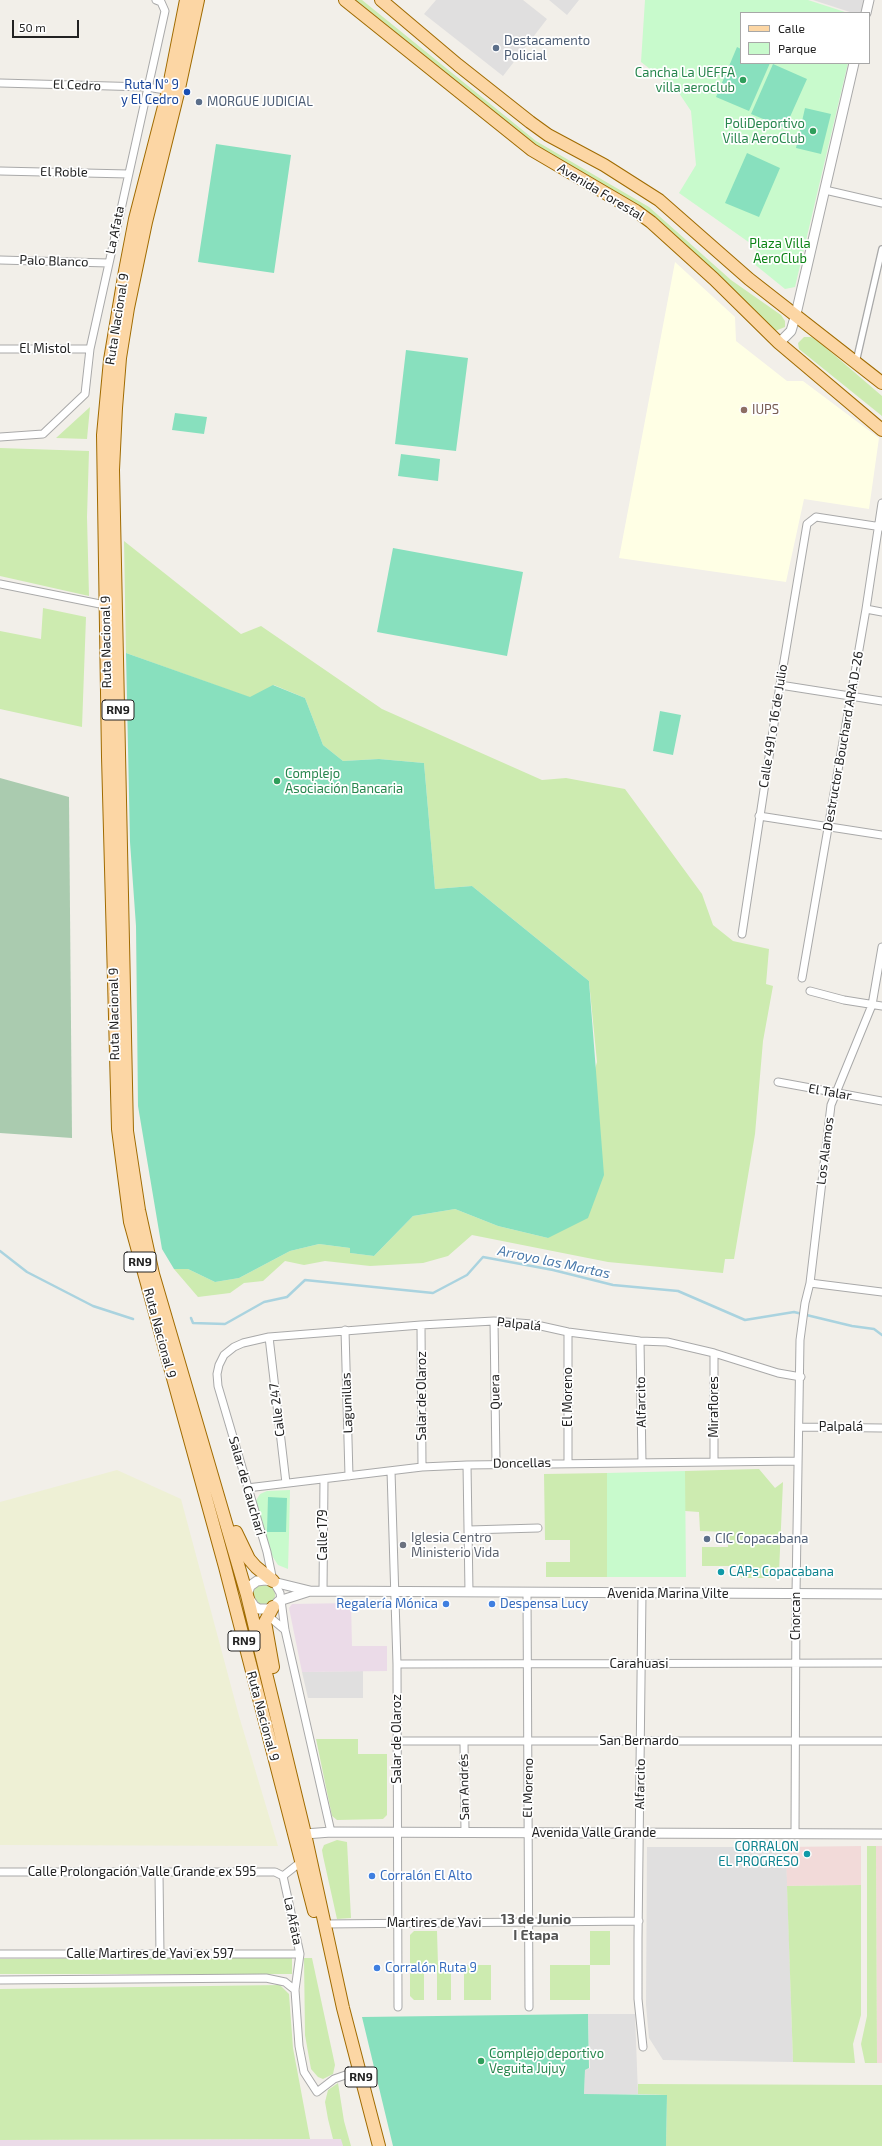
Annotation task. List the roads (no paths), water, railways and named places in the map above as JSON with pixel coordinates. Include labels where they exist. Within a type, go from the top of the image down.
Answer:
[{"type":"main road","name":"Ruta Nacional 9","points":[[186,0],[173,92],[130,301],[120,358],[113,470],[126,1103],[130,1159],[154,1274],[247,1595],[284,1741],[343,2008],[379,2146]]},
{"type":"main road","name":"Ruta Nacional 9","points":[[198,0],[173,92],[135,219],[110,360],[103,435],[105,605],[116,1097],[120,1152],[130,1222],[239,1623],[302,1861],[329,1972],[343,2008]]},
{"type":"main road","points":[[173,92],[183,87],[190,72],[206,0]]},
{"type":"main road","name":"Avenida Forestal","points":[[345,0],[532,150],[636,211],[651,222],[714,279],[779,343],[882,430]]},
{"type":"main road","name":"Avenida Forestal","points":[[381,0],[458,65],[548,135],[604,165],[659,200],[749,278],[882,383]]},
{"type":"main road","points":[[199,1476],[207,1490],[234,1574],[247,1595],[239,1623]]},
{"type":"main road","points":[[218,1494],[249,1559],[256,1568],[273,1582]]},
{"type":"main road","points":[[270,1608],[266,1622],[266,1635],[284,1720],[284,1741]]},
{"type":"street","points":[[866,12],[869,0]]},
{"type":"street","name":"La Afata","points":[[0,437],[44,434],[85,394],[90,349],[165,11],[160,1]]},
{"type":"street","points":[[779,343],[792,331],[854,64]]},
{"type":"street","name":"El Cedro","points":[[0,83],[147,87],[173,92]]},
{"type":"street","name":"El Roble","points":[[0,171],[128,174]]},
{"type":"street","points":[[825,190],[882,203]]},
{"type":"street","points":[[856,362],[882,249]]},
{"type":"street","name":"Palo Blanco","points":[[0,260],[108,263]]},
{"type":"street","name":"El Mistol","points":[[0,349],[90,349]]},
{"type":"street","name":"Destructor Bouchard ARA D-26","points":[[802,978],[880,526],[882,503]]},
{"type":"street","name":"Calle 491 o 16 de Julio","points":[[742,934],[759,816],[807,524],[810,520],[816,517],[880,526]]},
{"type":"street","points":[[0,584],[105,605]]},
{"type":"street","points":[[866,609],[882,612]]},
{"type":"street","points":[[780,685],[882,702]]},
{"type":"street","points":[[759,816],[882,835]]},
{"type":"street","name":"Los Alamos","points":[[804,1303],[810,1283],[830,1105],[872,1005],[882,946]]},
{"type":"street","points":[[810,991],[882,1006]]},
{"type":"street","name":"El Talar","points":[[778,1082],[882,1101]]},
{"type":"street","points":[[810,1283],[882,1292]]},
{"type":"street","name":"Chorcan","points":[[795,1833],[796,1594],[801,1377],[800,1340],[804,1303]]},
{"type":"street","name":"Palpalá","points":[[234,1347],[254,1340],[269,1337],[345,1330],[494,1321],[532,1324],[568,1332],[640,1341],[667,1342],[714,1353],[778,1373],[801,1377]]},
{"type":"street","name":"Quera","points":[[494,1321],[496,1464]]},
{"type":"street","name":"Salar de Olaroz","points":[[421,1325],[422,1467]]},
{"type":"street","name":"Lagunillas","points":[[345,1330],[349,1476]]},
{"type":"street","name":"El Moreno","points":[[568,1332],[568,1463]]},
{"type":"street","name":"Calle 247","points":[[269,1337],[286,1483]]},
{"type":"street","name":"Alfarcito","points":[[640,1341],[642,1463]]},
{"type":"street","name":"Salar de Cauchari","points":[[234,1347],[224,1356],[219,1365],[217,1374],[218,1386],[267,1552],[273,1582],[278,1588],[270,1608],[285,1630],[331,1832]]},
{"type":"street","name":"Miraflores","points":[[714,1353],[714,1461]]},
{"type":"street","name":"Palpalá","points":[[800,1427],[882,1428]]},
{"type":"street","name":"Doncellas","points":[[247,1488],[422,1467],[496,1464],[798,1461]]},
{"type":"street","points":[[467,1465],[469,1592]]},
{"type":"street","name":"Salar de Olaroz","points":[[391,1471],[396,1664],[399,1923],[398,2007]]},
{"type":"street","name":"Calle 179","points":[[323,1591],[324,1479]]},
{"type":"street","points":[[468,1530],[538,1528]]},
{"type":"street","name":"Avenida Marina Vilte","points":[[247,1595],[250,1586],[257,1581],[273,1582],[310,1591],[882,1594]]},
{"type":"street","name":"Avenida Marina Vilte","points":[[270,1608],[310,1591]]},
{"type":"street","name":"El Moreno","points":[[527,1593],[527,1833],[529,1923],[528,2007]]},
{"type":"street","name":"Alfarcito","points":[[642,1593],[638,1999],[643,2047]]},
{"type":"street","points":[[247,1595],[252,1603],[270,1608],[285,1630]]},
{"type":"street","name":"Carahuasi","points":[[396,1664],[528,1665],[882,1663]]},
{"type":"street","name":"San Bernardo","points":[[396,1741],[882,1741]]},
{"type":"street","name":"San Andrés","points":[[464,1741],[464,1832]]},
{"type":"street","name":"Avenida Valle Grande","points":[[305,1834],[331,1832],[882,1834]]},
{"type":"street","points":[[283,1876],[302,1861]]},
{"type":"street","name":"Calle Prolongación Valle Grande ex 595","points":[[0,1872],[275,1872],[283,1876]]},
{"type":"street","points":[[159,1873],[160,1955]]},
{"type":"street","name":"La Afata","points":[[283,1876],[300,1954],[295,1990],[299,2046],[304,2072],[318,2092],[334,2079],[360,2070]]},
{"type":"street","name":"Martires de Yavi","points":[[325,1924],[638,1921]]},
{"type":"street","name":"Calle Martires de Yavi ex 597","points":[[0,1954],[300,1954]]},
{"type":"street","points":[[0,1980],[266,1978],[285,1982],[295,1990]]},
{"type":"waterway","name":"Arroyo las Martas","points":[[0,1251],[27,1272],[93,1306],[133,1319]]},
{"type":"waterway","name":"Arroyo las Martas","points":[[191,1318],[193,1323],[225,1324],[264,1302],[287,1297],[305,1280],[433,1293],[467,1275],[483,1257],[553,1270],[613,1285],[678,1291],[745,1320],[794,1312],[852,1326],[874,1329],[882,1335]]},
{"type":"place","name":"Destacamento Policial","points":[[496,48]]},
{"type":"place","name":"Cancha La UEFFA villa aeroclub","points":[[743,80]]},
{"type":"place","name":"Ruta N° 9 y El Cedro","points":[[187,92]]},
{"type":"place","name":"MORGUE JUDICIAL","points":[[199,102]]},
{"type":"place","name":"PoliDeportivo Villa AeroClub","points":[[813,131]]},
{"type":"place","name":"IUPS","points":[[744,410]]},
{"type":"place","name":"Complejo Asociación Bancaria","points":[[277,781]]},
{"type":"place","name":"CIC Copacabana","points":[[707,1539]]},
{"type":"place","name":"Iglesia Centro Ministerio Vida","points":[[403,1545]]},
{"type":"place","name":"CAPs Copacabana","points":[[721,1572]]},
{"type":"place","name":"Regalería Mónica","points":[[446,1604]]},
{"type":"place","name":"Despensa Lucy","points":[[492,1604]]},
{"type":"place","name":"CORRALON EL PROGRESO","points":[[807,1854]]},
{"type":"place","name":"Corralón El Alto","points":[[372,1876]]},
{"type":"place","name":"Corralón Ruta 9","points":[[377,1968]]},
{"type":"place","name":"Complejo deportivo Veguita Jujuy","points":[[481,2061]]},
{"type":"district","name":"13 de Junio I Etapa","points":[[536,1928]]},
{"type":"park label","name":"Plaza Villa AeroClub","points":[[780,252]]}]
